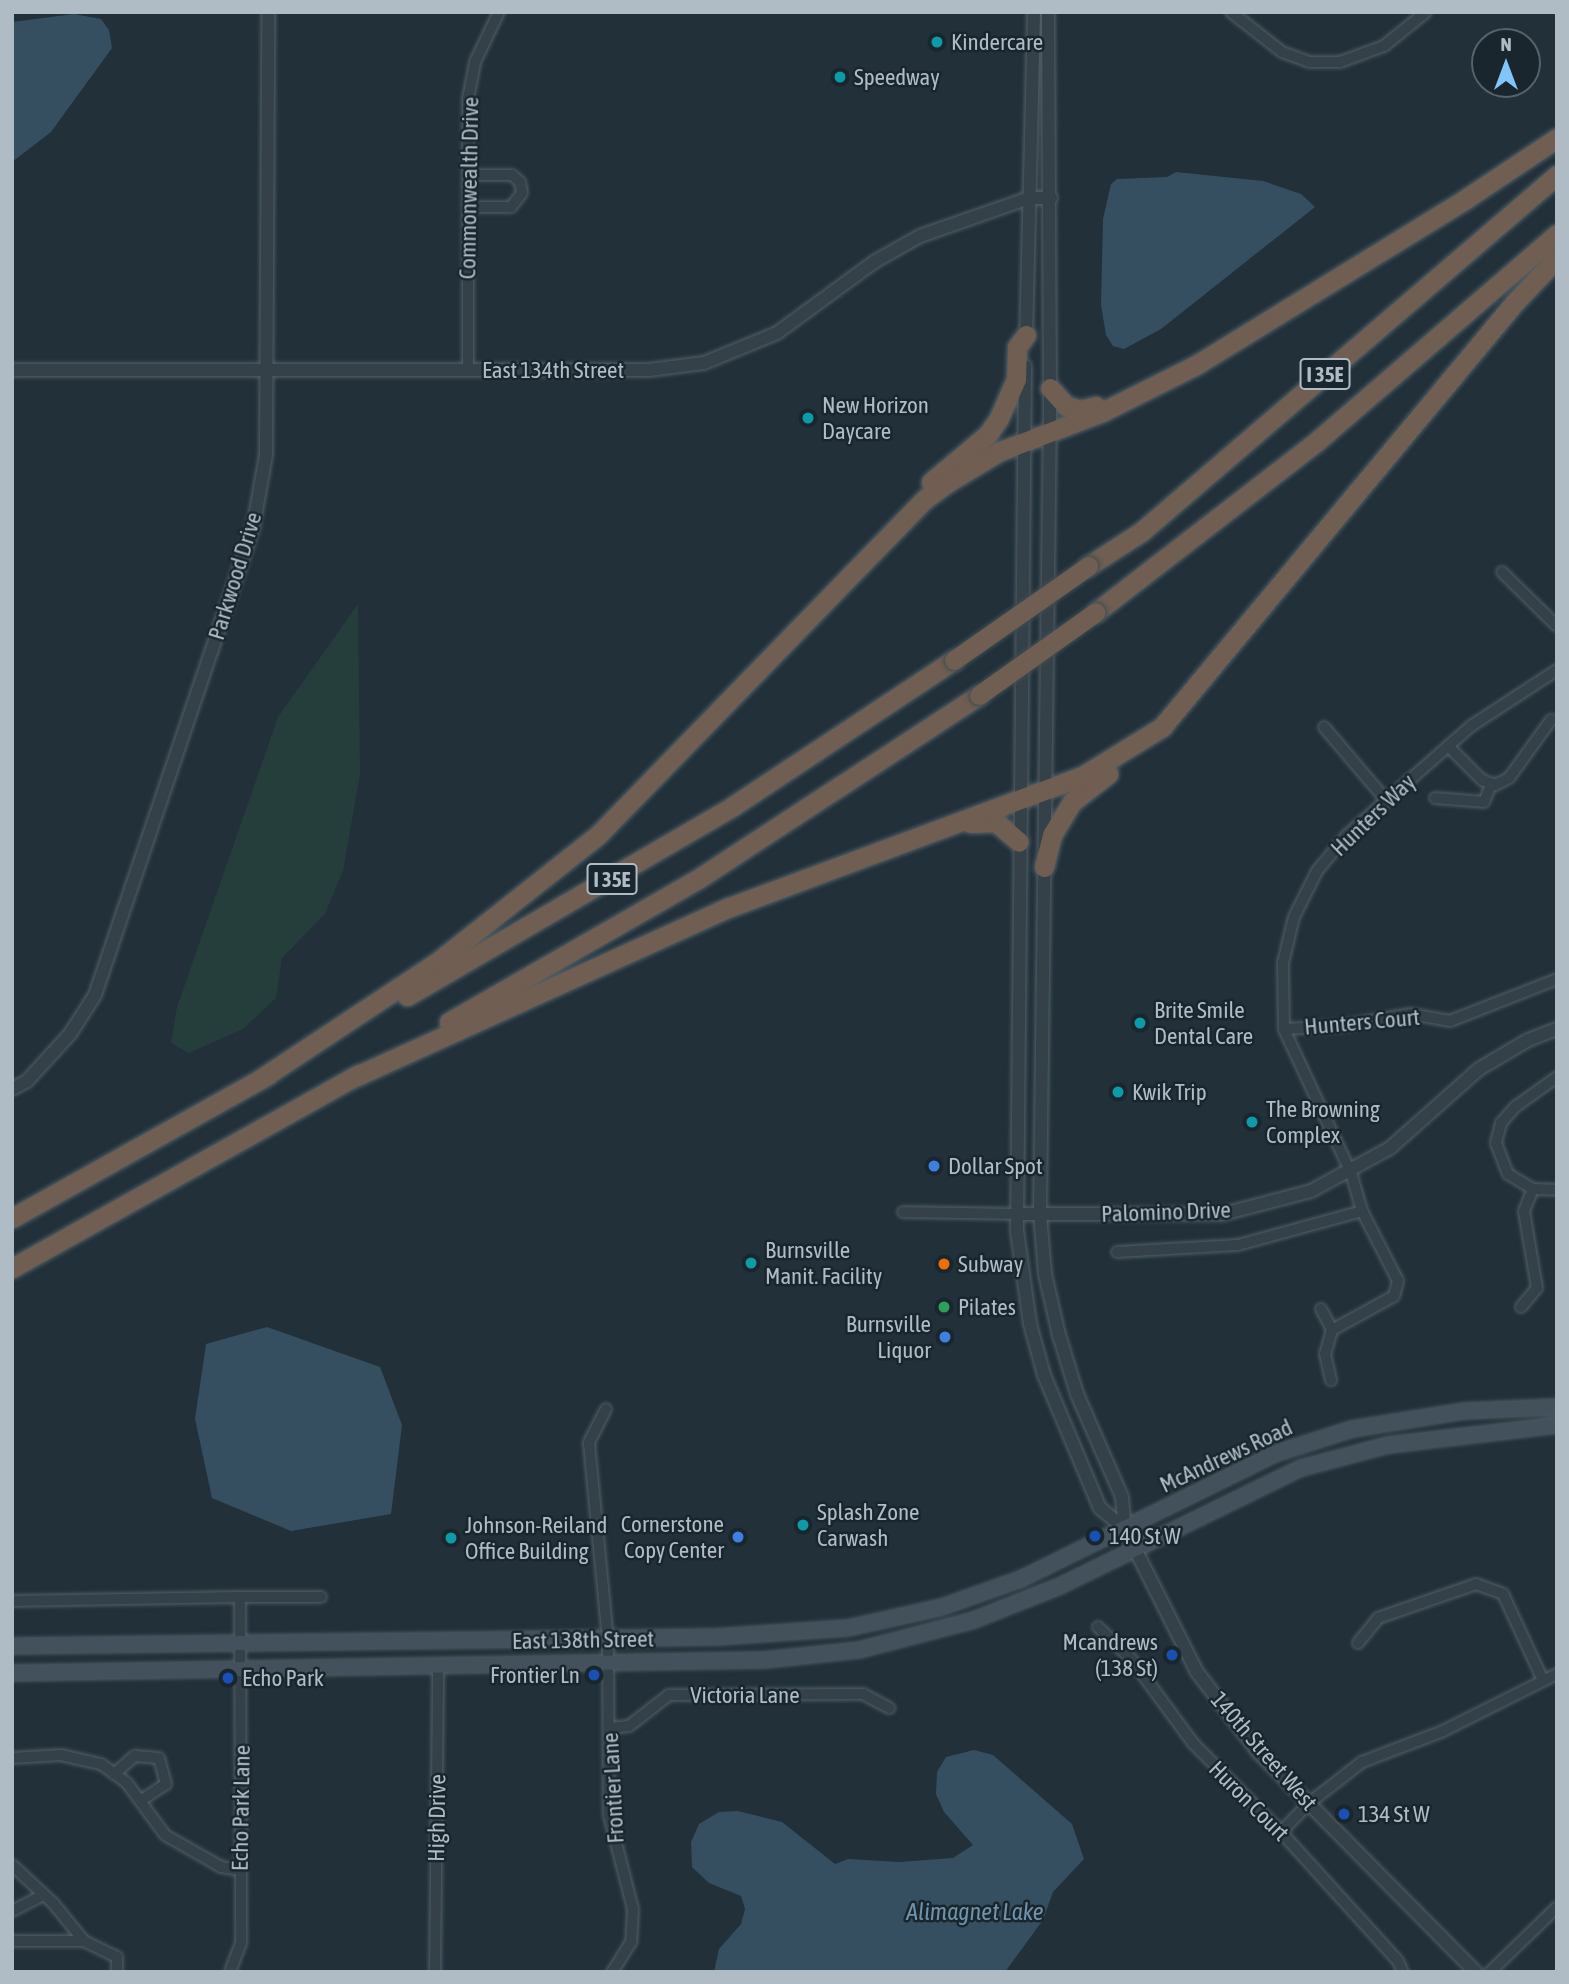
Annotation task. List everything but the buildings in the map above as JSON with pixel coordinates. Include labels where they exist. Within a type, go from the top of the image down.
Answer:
[{"type":"highway","points":[[258,1080],[436,963],[598,835],[925,499],[998,452],[1050,429],[1102,412],[1165,380],[1444,213],[1557,138]]},
{"type":"highway","name":"I 35E","points":[[12,1218],[722,813],[954,660],[1141,531],[1557,175]]},
{"type":"highway","name":"I 35E","points":[[12,1268],[350,1079],[701,877],[979,695],[1096,612],[1316,442],[1557,234]]},
{"type":"highway","points":[[1044,867],[1052,835],[1072,802],[1144,750],[1515,302],[1557,258]]},
{"type":"highway","points":[[925,499],[928,485],[988,434],[1006,406],[1016,379],[1017,347],[1026,335]]},
{"type":"highway","points":[[1050,388],[1066,406],[1080,410],[1165,380]]},
{"type":"highway","points":[[350,1079],[730,907],[1084,775],[1162,727]]},
{"type":"highway","points":[[912,839],[986,820],[996,822],[1019,842]]},
{"type":"main road","name":"McAndrews Road","points":[[1125,1529],[1278,1453],[1352,1429],[1464,1411],[1557,1406]]},
{"type":"main road","name":"McAndrews Road","points":[[1135,1550],[1301,1468],[1347,1454],[1440,1437],[1557,1425]]},
{"type":"main road","name":"East 138th Street","points":[[12,1646],[780,1636],[889,1621],[1021,1579],[1125,1529]]},
{"type":"main road","name":"East 138th Street","points":[[12,1673],[812,1657],[892,1644],[997,1612],[1135,1550]]},
{"type":"street","name":"Parkwood Drive","points":[[12,1089],[27,1081],[69,1034],[94,995],[109,961],[253,528],[266,455],[268,12]]},
{"type":"street","name":"Commonwealth Drive","points":[[468,370],[468,99],[475,62],[499,12]]},
{"type":"street","points":[[1034,12],[1023,443],[1016,1214],[1030,1324],[1044,1375],[1100,1508],[1125,1529]]},
{"type":"street","points":[[1048,12],[1051,198],[1050,429],[1040,1214],[1045,1274],[1059,1335],[1077,1394],[1122,1496],[1125,1529]]},
{"type":"street","points":[[1231,12],[1282,52],[1309,62],[1340,62],[1384,46],[1426,12]]},
{"type":"street","points":[[468,175],[512,175],[520,182],[522,193],[511,207],[468,207]]},
{"type":"street","name":"East 134th Street","points":[[12,370],[649,370],[704,363],[778,333],[874,262],[920,236],[1029,198],[1051,198]]},
{"type":"street","points":[[1502,572],[1557,626]]},
{"type":"street","name":"Hunters Way","points":[[1332,1330],[1394,1296],[1398,1281],[1362,1212],[1351,1173],[1284,1029],[1283,963],[1294,917],[1317,871],[1347,835],[1448,746],[1557,670]]},
{"type":"street","points":[[1491,785],[1508,778],[1551,720]]},
{"type":"street","points":[[1324,727],[1387,800]]},
{"type":"street","points":[[1448,746],[1491,785]]},
{"type":"street","points":[[1435,798],[1477,804],[1488,797],[1491,785]]},
{"type":"street","name":"Hunters Court","points":[[1284,1029],[1341,1026],[1410,1014],[1450,1021],[1557,979]]},
{"type":"street","name":"Palomino Drive","points":[[1016,1214],[1223,1214],[1288,1199],[1351,1173],[1408,1133],[1479,1069],[1528,1040],[1557,1029]]},
{"type":"street","points":[[1557,1077],[1515,1107],[1501,1123],[1496,1143],[1508,1174],[1533,1189],[1557,1190]]},
{"type":"street","points":[[1521,1307],[1537,1288],[1524,1211],[1533,1189]]},
{"type":"street","points":[[903,1212],[1016,1214]]},
{"type":"street","points":[[1117,1252],[1238,1245],[1362,1212]]},
{"type":"street","points":[[1321,1309],[1332,1330],[1325,1345],[1331,1380]]},
{"type":"street","name":"Frontier Lane","points":[[606,1409],[589,1443],[608,1639],[610,1815],[632,1909],[631,1942],[612,1972]]},
{"type":"street","name":"140th Street West","points":[[1125,1529],[1197,1672],[1259,1753],[1476,1972]]},
{"type":"street","points":[[1358,1643],[1378,1619],[1476,1584],[1503,1594],[1543,1680]]},
{"type":"street","name":"Echo Park Lane","points":[[230,1972],[241,1943],[243,1643],[240,1597]]},
{"type":"street","points":[[12,1601],[321,1597]]},
{"type":"street","name":"Huron Court","points":[[1098,1627],[1132,1660],[1206,1758],[1281,1832],[1398,1961],[1403,1972]]},
{"type":"street","name":"High Drive","points":[[435,1972],[438,1664]]},
{"type":"street","points":[[1281,1832],[1308,1804],[1362,1762],[1443,1731],[1557,1674]]},
{"type":"street","name":"Victoria Lane","points":[[609,1728],[629,1726],[669,1695],[863,1694],[889,1708]]},
{"type":"street","points":[[1443,1731],[1449,1743]]},
{"type":"street","points":[[12,1758],[61,1755],[101,1764],[141,1800],[165,1835],[221,1867],[240,1870]]},
{"type":"street","points":[[114,1774],[135,1756],[159,1758],[166,1784],[141,1800]]},
{"type":"street","points":[[12,1865],[44,1895],[84,1941],[117,1957],[117,1972]]},
{"type":"street","points":[[12,1911],[44,1895]]},
{"type":"street","points":[[1490,1972],[1557,1907]]},
{"type":"street","points":[[12,1941],[84,1941]]},
{"type":"green space","points":[[358,604],[360,774],[343,871],[325,914],[282,958],[276,998],[243,1029],[189,1053],[171,1043],[177,1007],[278,717]]},
{"type":"water","points":[[74,14],[101,19],[109,30],[112,48],[51,132],[12,162],[12,22]]},
{"type":"water","points":[[1176,172],[1263,181],[1301,194],[1315,207],[1161,329],[1124,349],[1113,346],[1106,335],[1101,305],[1103,219],[1111,184],[1117,179],[1167,177]]},
{"type":"water","points":[[267,1327],[380,1367],[402,1425],[391,1514],[291,1531],[212,1498],[195,1419],[206,1344]]},
{"type":"water","name":"Alimagnet Lake","points":[[974,1750],[993,1755],[1072,1824],[1084,1859],[1053,1892],[1043,1920],[1005,1972],[714,1972],[719,1949],[741,1924],[745,1909],[741,1896],[709,1883],[692,1867],[691,1842],[699,1824],[719,1812],[738,1811],[782,1822],[835,1864],[848,1859],[899,1862],[953,1858],[973,1845],[944,1812],[936,1794],[937,1772],[946,1757]]},
{"type":"place","name":"Kindercare","points":[[937,42]]},
{"type":"place","name":"Speedway","points":[[840,77]]},
{"type":"place","name":"New Horizon Daycare","points":[[808,418]]},
{"type":"place","name":"Brite Smile Dental Care","points":[[1140,1023]]},
{"type":"place","name":"Kwik Trip","points":[[1118,1092]]},
{"type":"place","name":"The Browning Complex","points":[[1252,1122]]},
{"type":"place","name":"Dollar Spot","points":[[934,1166]]},
{"type":"place","name":"Burnsville Manit. Facility","points":[[751,1263]]},
{"type":"place","name":"Subway","points":[[944,1264]]},
{"type":"place","name":"Pilates","points":[[944,1307]]},
{"type":"place","name":"Burnsville Liquor","points":[[945,1337]]},
{"type":"place","name":"Splash Zone Carwash","points":[[803,1525]]},
{"type":"place","name":"140 St W","points":[[1095,1536]]},
{"type":"place","name":"Cornerstone Copy Center","points":[[738,1537]]},
{"type":"place","name":"Johnson-Reiland Office Building","points":[[451,1538]]},
{"type":"place","name":"Mcandrews (138 St)","points":[[1172,1655]]},
{"type":"place","name":"Frontier Ln","points":[[594,1675]]},
{"type":"place","name":"Echo Park","points":[[228,1678]]},
{"type":"place","name":"134 St W","points":[[1344,1814]]}]
